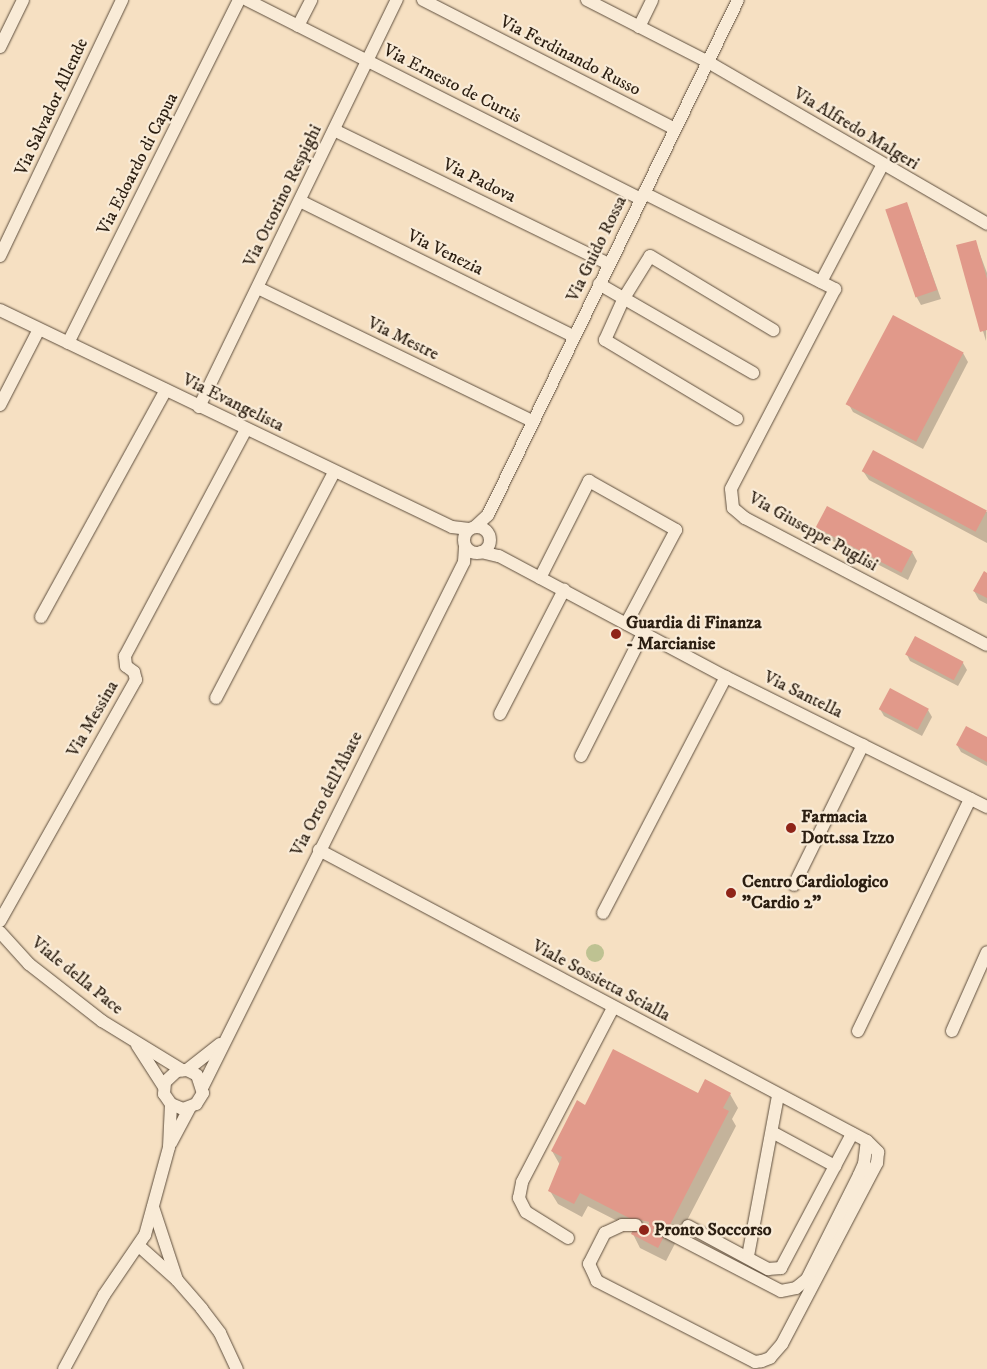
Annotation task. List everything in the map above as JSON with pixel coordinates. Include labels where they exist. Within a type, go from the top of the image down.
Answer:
[{"type":"street","points":[[0,47],[22,0]]},
{"type":"street","name":"Via Salvador Allende","points":[[0,256],[122,0]]},
{"type":"street","name":"Via Edoardo di Capua","points":[[68,343],[239,0]]},
{"type":"street","name":"Via Ernesto de Curtis","points":[[247,0],[642,196],[835,289]]},
{"type":"street","points":[[298,26],[311,0]]},
{"type":"street","name":"Via Ottorino Respighi","points":[[199,407],[397,0]]},
{"type":"street","name":"Via Ferdinando Russo","points":[[423,0],[675,129]]},
{"type":"street","name":"Via Alfredo Malgeri","points":[[587,0],[708,62],[882,166],[987,224]]},
{"type":"street","points":[[639,27],[652,0]]},
{"type":"street","name":"Via Guido Rossa","points":[[468,535],[488,515],[573,336],[738,0]]},
{"type":"street","name":"Via Padova","points":[[334,130],[609,264]]},
{"type":"street","points":[[820,282],[882,166]]},
{"type":"street","name":"Via Venezia","points":[[300,201],[573,336]]},
{"type":"street","points":[[737,419],[604,340],[624,298],[650,256],[774,330]]},
{"type":"street","points":[[599,284],[753,373]]},
{"type":"street","name":"Via Mestre","points":[[258,288],[532,422]]},
{"type":"street","name":"Via Giuseppe Puglisi","points":[[835,289],[731,489],[733,508],[745,518],[987,645]]},
{"type":"street","name":"Via Evangelista","points":[[0,310],[468,535]]},
{"type":"street","points":[[0,405],[39,329]]},
{"type":"street","points":[[41,617],[166,390]]},
{"type":"street","name":"Via Messina","points":[[0,921],[136,680],[134,672],[126,666],[125,656],[246,429]]},
{"type":"street","points":[[216,698],[334,472]]},
{"type":"street","points":[[540,578],[589,481],[676,530],[626,624]]},
{"type":"street","name":"Via Guido Rossa","points":[[488,515],[489,537]]},
{"type":"street","points":[[468,535],[489,537]]},
{"type":"street","name":"Via Santella","points":[[468,535],[479,552],[499,556],[726,677],[987,807]]},
{"type":"street","name":"Via Orto dell'Abate","points":[[203,1086],[222,1042],[464,562],[468,535]]},
{"type":"street","name":"Via Santella","points":[[489,537],[499,556]]},
{"type":"street","name":"Via Orto dell'Abate","points":[[464,562],[479,552],[489,537]]},
{"type":"street","points":[[500,714],[564,590]]},
{"type":"street","points":[[581,756],[643,634]]},
{"type":"street","points":[[603,913],[726,677]]},
{"type":"street","points":[[794,885],[863,745]]},
{"type":"street","points":[[858,1031],[970,799]]},
{"type":"street","name":"Viale Sossietta Scialla","points":[[319,850],[867,1142]]},
{"type":"street","name":"Viale della Pace","points":[[0,932],[29,964],[135,1043],[184,1070]]},
{"type":"street","points":[[952,1031],[987,952]]},
{"type":"street","points":[[568,1238],[526,1212],[520,1198],[522,1182],[614,1008]]},
{"type":"street","points":[[64,1369],[104,1295],[139,1246],[153,1207],[169,1147],[172,1104],[164,1087],[172,1073],[184,1070],[222,1042]]},
{"type":"street","name":"Viale della Pace","points":[[135,1043],[164,1087]]},
{"type":"street","points":[[169,1147],[190,1108],[200,1099],[203,1086],[198,1076],[184,1070]]},
{"type":"street","points":[[748,1256],[778,1096]]},
{"type":"street","points":[[172,1104],[190,1108]]},
{"type":"street","points":[[772,1132],[835,1166]]},
{"type":"street","points":[[688,1226],[748,1256],[768,1269],[781,1268],[852,1134]]},
{"type":"street","points":[[667,1232],[781,1291],[796,1288],[807,1279],[861,1170],[867,1142]]},
{"type":"street","points":[[636,1225],[616,1226],[605,1233],[589,1264],[597,1281],[754,1362],[770,1358],[782,1344],[877,1163],[878,1152],[867,1142]]},
{"type":"street","points":[[153,1207],[177,1280]]},
{"type":"street","points":[[139,1246],[177,1280],[220,1333],[237,1369]]},
{"type":"green space","points":[[591,944],[599,944],[604,949],[602,960],[591,962],[586,957],[586,949]]},
{"type":"building","points":[[907,202],[937,290],[916,297],[885,209]]},
{"type":"building","points":[[976,240],[987,279],[987,330],[980,332],[956,245]]},
{"type":"building","points":[[893,315],[964,353],[916,442],[846,404]]},
{"type":"building","points":[[873,450],[987,511],[976,532],[862,471]]},
{"type":"building","points":[[827,506],[913,552],[901,573],[816,527]]},
{"type":"building","points":[[984,571],[987,573],[987,598],[973,591]]},
{"type":"building","points":[[915,636],[964,662],[954,680],[905,655]]},
{"type":"building","points":[[890,688],[929,709],[918,730],[879,709]]},
{"type":"building","points":[[966,726],[987,737],[987,762],[956,745]]},
{"type":"building","points":[[613,1049],[698,1093],[705,1079],[731,1093],[723,1108],[729,1111],[658,1248],[631,1234],[637,1222],[580,1193],[574,1204],[548,1191],[562,1157],[551,1151],[577,1100],[585,1105]]},
{"type":"tunnel","points":[[636,1225],[667,1232]]},
{"type":"place","name":"Guardia di Finanza - Marcianise","points":[[616,634]]},
{"type":"place","name":"Farmacia Dott.ssa Izzo","points":[[791,828]]},
{"type":"place","name":"Centro Cardiologico \"Cardio 2\"","points":[[731,893]]},
{"type":"place","name":"Pronto Soccorso","points":[[644,1230]]}]
